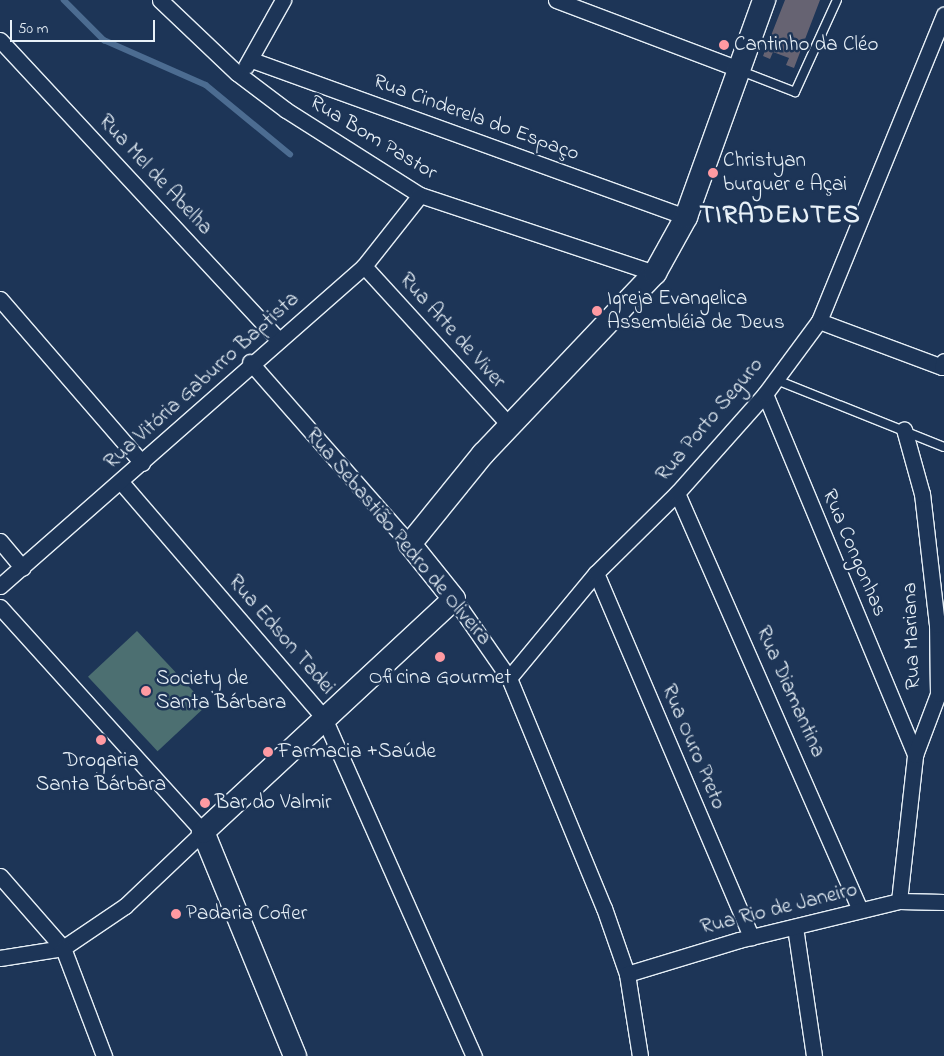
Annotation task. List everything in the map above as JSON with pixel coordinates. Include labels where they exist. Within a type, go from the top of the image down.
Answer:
[{"type":"street","name":"Rua Bom Pastor","points":[[160,0],[237,73],[286,110],[420,195],[655,273]]},
{"type":"street","points":[[237,73],[252,60],[282,0]]},
{"type":"street","points":[[556,0],[736,68]]},
{"type":"street","points":[[410,544],[509,425],[655,273],[686,216],[736,68],[764,0]]},
{"type":"street","name":"Rua Porto Seguro","points":[[509,678],[596,573],[677,493],[765,394],[774,379],[820,321],[944,15]]},
{"type":"street","name":"Rua Mel de Abelha","points":[[0,40],[278,339]]},
{"type":"street","name":"Rua Cinderela do Espaço","points":[[252,60],[686,216]]},
{"type":"street","name":"Rua Vitória Gaburro Baptista","points":[[0,586],[24,568],[121,482],[250,362],[364,266],[420,195]]},
{"type":"street","name":"Rua Arte de Viver","points":[[364,266],[509,425]]},
{"type":"street","points":[[0,299],[142,463]]},
{"type":"street","points":[[820,321],[943,365]]},
{"type":"street","name":"Rua Sebastião Pedro de Oliveira","points":[[250,362],[410,544],[454,599],[509,678],[627,974],[640,1056]]},
{"type":"street","name":"Rua Congonhas","points":[[765,394],[915,755]]},
{"type":"street","name":"Rua Mariana","points":[[899,901],[915,755],[938,694],[937,625],[922,494],[904,429]]},
{"type":"street","name":"Rua Edson Tadei","points":[[121,482],[324,718],[474,1056]]},
{"type":"street","name":"Rua Diamantina","points":[[677,493],[860,910]]},
{"type":"street","points":[[0,541],[24,568]]},
{"type":"street","name":"Rua Ouro Preto","points":[[596,573],[751,938]]},
{"type":"street","points":[[0,958],[63,948],[125,906],[324,718],[454,599]]},
{"type":"street","points":[[0,607],[203,832],[295,1056]]},
{"type":"street","points":[[0,876],[63,948],[104,1056]]},
{"type":"street","name":"Rua Rio de Janeiro","points":[[627,974],[795,926],[899,901],[944,902]]},
{"type":"street","points":[[795,926],[814,1056]]},
{"type":"lane","points":[[736,68],[787,92],[795,92],[837,0]]},
{"type":"lane","points":[[774,379],[904,429],[944,447]]},
{"type":"green space","name":"Society de Santa Bárbara","points":[[137,631],[207,706],[158,751],[88,677]]},
{"type":"building","points":[[785,0],[820,0],[794,68],[786,65],[789,58],[773,52],[770,59],[763,56]]},
{"type":"waterway","points":[[64,0],[104,40],[206,85],[290,154]]},
{"type":"place","name":"Cantinho da Cléo","points":[[724,45]]},
{"type":"place","name":"Christyan burguer e Açai","points":[[713,173]]},
{"type":"place","name":"Igreja Evangelica Assembléia de Deus","points":[[597,311]]},
{"type":"place","name":"Oficina Gourmet","points":[[440,657]]},
{"type":"place","name":"Society de Santa Bárbara","points":[[146,691]]},
{"type":"place","name":"Drogaria Santa Bárbara","points":[[101,740]]},
{"type":"place","name":"Farmacia +Saúde","points":[[268,752]]},
{"type":"place","name":"Bar do Valmir","points":[[205,803]]},
{"type":"place","name":"Padaria Cofler","points":[[176,914]]},
{"type":"district","name":"TIRADENTES","points":[[780,217]]}]
